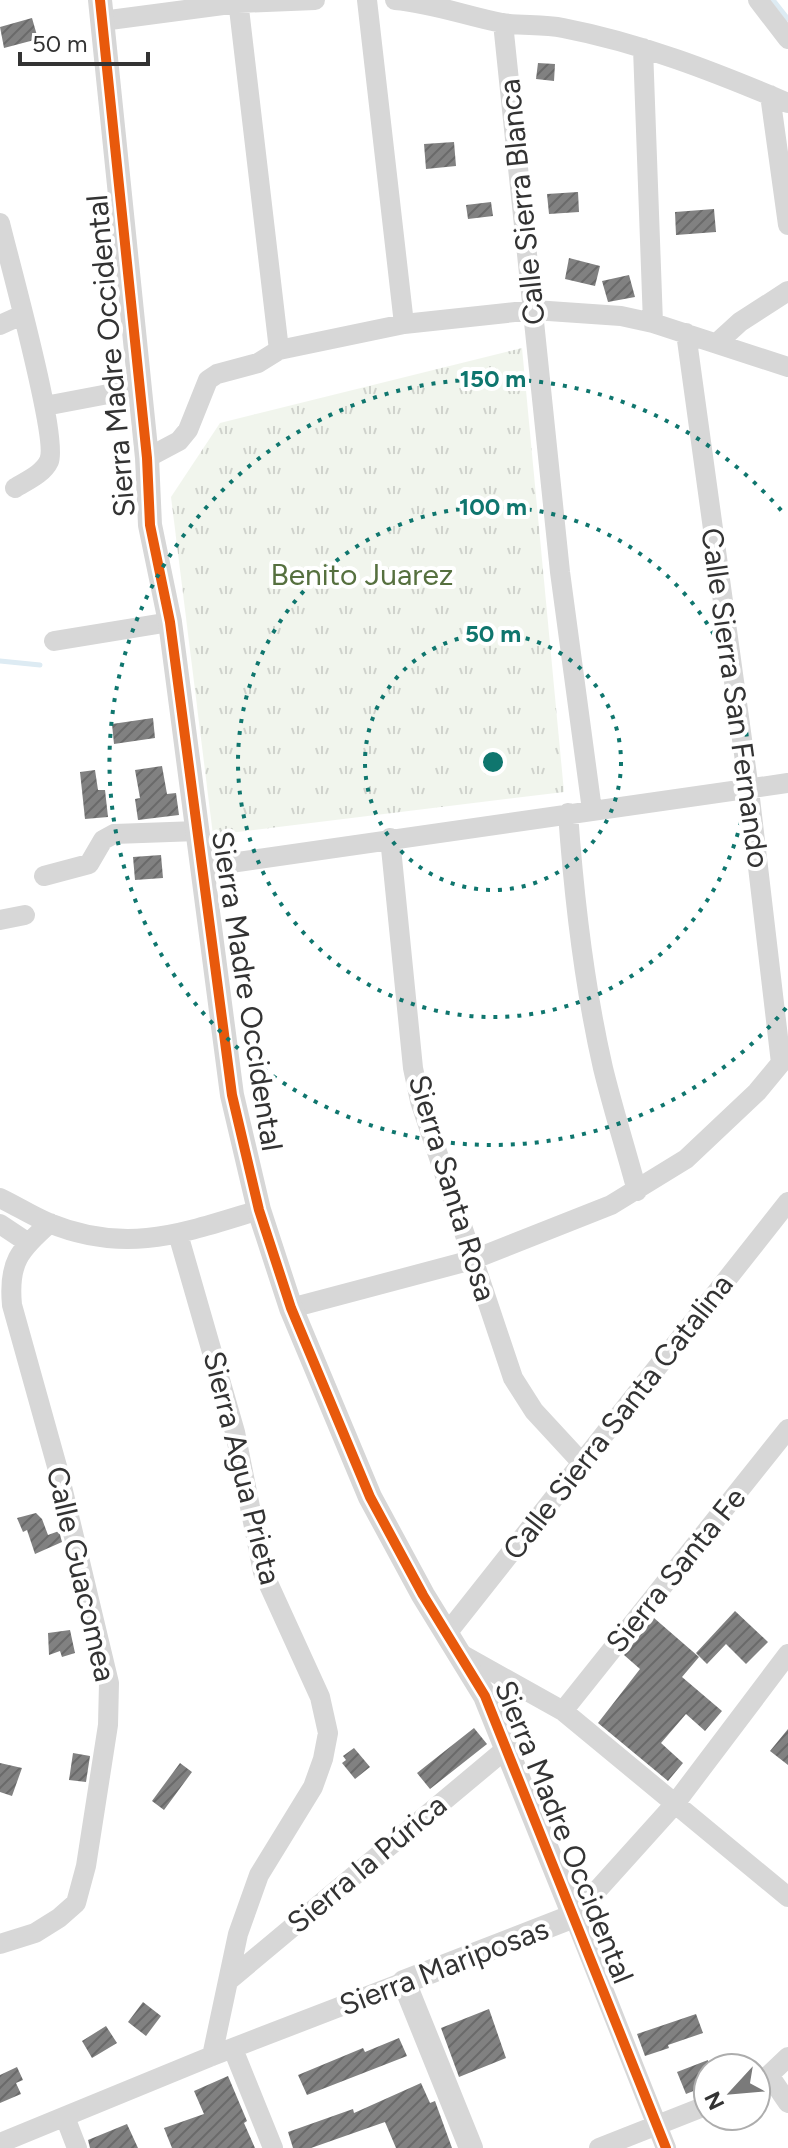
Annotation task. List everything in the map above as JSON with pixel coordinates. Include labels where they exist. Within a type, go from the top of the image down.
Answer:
[{"type":"street","points":[[101,10],[315,0]]},
{"type":"street","points":[[367,0],[404,324]]},
{"type":"street","points":[[395,0],[464,6],[503,23],[562,27],[643,48],[745,83],[779,99],[788,225]]},
{"type":"street","points":[[758,0],[788,39]]},
{"type":"street","points":[[238,2],[279,350]]},
{"type":"street","name":"Sierra Madre Occidental","points":[[101,10],[147,458],[150,525],[170,622],[232,1095],[259,1210],[291,1308],[370,1497],[423,1595],[485,1696],[666,2148]]},
{"type":"street","name":"Calle Sierra Blanca","points":[[503,23],[560,572],[592,810]]},
{"type":"street","points":[[643,48],[653,323]]},
{"type":"street","points":[[0,223],[45,406],[49,460],[43,469],[15,488]]},
{"type":"street","points":[[717,343],[740,322],[788,291]]},
{"type":"street","points":[[147,458],[179,441],[188,430],[208,380],[217,374],[258,363],[279,350],[404,324],[534,310],[621,316],[686,333],[788,367]]},
{"type":"street","points":[[0,325],[22,315]]},
{"type":"street","name":"Calle Sierra San Fernando","points":[[637,1191],[686,1159],[713,1136],[781,1063],[749,790],[686,333]]},
{"type":"street","points":[[45,406],[140,388]]},
{"type":"street","points":[[54,641],[170,622]]},
{"type":"street","points":[[203,867],[788,783]]},
{"type":"street","points":[[291,1308],[472,1260],[611,1205],[637,1191],[591,1009],[568,813]]},
{"type":"street","points":[[44,876],[89,864],[103,840],[114,834],[198,831]]},
{"type":"street","name":"Sierra Santa Rosa","points":[[390,838],[413,1068],[420,1101],[513,1378],[521,1394],[582,1463]]},
{"type":"street","points":[[0,920],[25,915]]},
{"type":"street","points":[[0,1198],[50,1223],[103,1238],[129,1241],[178,1234],[259,1210]]},
{"type":"street","name":"Calle Sierra Santa Catalina","points":[[448,1632],[788,1202]]},
{"type":"street","name":"Calle Guacomea","points":[[0,1944],[35,1933],[76,1903],[86,1866],[108,1725],[109,1683],[58,1470],[12,1305],[12,1265],[27,1242],[50,1223]]},
{"type":"street","points":[[0,1224],[27,1242]]},
{"type":"street","name":"Sierra Agua Prieta","points":[[178,1234],[235,1432],[263,1572],[320,1697],[328,1733],[313,1787],[259,1875],[238,1934],[212,2056]]},
{"type":"street","name":"Sierra Santa Fe","points":[[563,1711],[788,1429]]},
{"type":"street","points":[[461,1654],[563,1711],[788,1897]]},
{"type":"street","name":"Sierra Mariposas","points":[[0,2143],[212,2056],[574,1916],[674,1805],[787,1658]]},
{"type":"street","name":"Sierra la Púrica","points":[[228,1981],[507,1748]]},
{"type":"street","points":[[404,1982],[471,2148]]},
{"type":"street","points":[[233,2049],[273,2148]]},
{"type":"street","points":[[772,2071],[788,2057]]},
{"type":"street","points":[[772,2088],[788,2103]]},
{"type":"street","points":[[599,2148],[692,2111]]},
{"type":"street","points":[[65,2117],[77,2148]]},
{"type":"green space","name":"Benito Juarez","points":[[522,348],[564,792],[213,835],[171,497],[220,423]]},
{"type":"building","points":[[32,18],[38,39],[4,48],[0,27]]},
{"type":"building","points":[[538,63],[555,64],[554,81],[536,79]]},
{"type":"building","points":[[454,142],[456,166],[426,169],[424,144]]},
{"type":"building","points":[[578,192],[579,212],[549,214],[547,194]]},
{"type":"building","points":[[491,202],[493,216],[468,219],[466,205]]},
{"type":"building","points":[[714,209],[716,232],[676,235],[675,212]]},
{"type":"building","points":[[569,258],[600,266],[595,286],[565,279]]},
{"type":"building","points":[[629,275],[635,297],[608,302],[602,281]]},
{"type":"building","points":[[153,718],[155,738],[114,744],[112,724]]},
{"type":"building","points":[[162,766],[167,794],[176,793],[179,815],[138,820],[135,799],[140,798],[135,770]]},
{"type":"building","points":[[95,770],[98,790],[105,790],[108,817],[85,819],[80,772]]},
{"type":"building","points":[[161,855],[163,878],[135,880],[133,857]]},
{"type":"building","points":[[36,1513],[48,1535],[59,1531],[62,1542],[35,1554],[27,1530],[23,1532],[17,1518]]},
{"type":"building","points":[[735,1611],[768,1642],[746,1664],[726,1644],[707,1664],[696,1653]]},
{"type":"building","points":[[654,1618],[699,1657],[682,1677],[722,1711],[705,1731],[686,1714],[661,1743],[683,1763],[668,1781],[598,1723],[640,1669],[624,1655]]},
{"type":"building","points":[[70,1630],[75,1653],[62,1657],[60,1651],[49,1655],[48,1633]]},
{"type":"building","points":[[474,1728],[487,1744],[430,1789],[417,1773]]},
{"type":"building","points":[[788,1729],[788,1765],[770,1751]]},
{"type":"building","points":[[354,1748],[370,1767],[355,1779],[342,1763],[346,1760],[343,1756]]},
{"type":"building","points":[[73,1753],[90,1756],[86,1782],[69,1780]]},
{"type":"building","points":[[0,1763],[22,1768],[12,1796],[0,1792]]},
{"type":"building","points":[[180,1763],[192,1772],[164,1810],[152,1801]]},
{"type":"building","points":[[143,2002],[161,2016],[146,2036],[128,2022]]},
{"type":"building","points":[[489,2009],[506,2058],[459,2077],[441,2028]]},
{"type":"building","points":[[696,2014],[703,2033],[645,2056],[637,2034]]},
{"type":"building","points":[[106,2026],[117,2043],[92,2058],[82,2041]]},
{"type":"building","points":[[399,2038],[407,2056],[307,2095],[298,2075],[363,2048],[365,2052]]},
{"type":"building","points":[[692,2066],[692,2092],[686,2094],[677,2072]]},
{"type":"building","points":[[17,2067],[23,2080],[16,2083],[21,2094],[0,2103],[0,2075]]},
{"type":"building","points":[[228,2076],[255,2148],[172,2148],[164,2128],[204,2114],[194,2091]]},
{"type":"building","points":[[421,2083],[430,2103],[435,2101],[452,2148],[396,2148],[385,2122],[311,2148],[293,2148],[288,2132],[353,2109],[354,2113]]},
{"type":"building","points":[[127,2124],[138,2148],[90,2148],[88,2140]]},
{"type":"waterway","points":[[773,0],[788,19]]},
{"type":"waterway","points":[[0,661],[40,665]]},
{"type":"cycle path","points":[[100,0],[147,458],[150,525],[170,622],[232,1095],[259,1210],[291,1308],[370,1497],[423,1595],[485,1696],[666,2148]]}]
